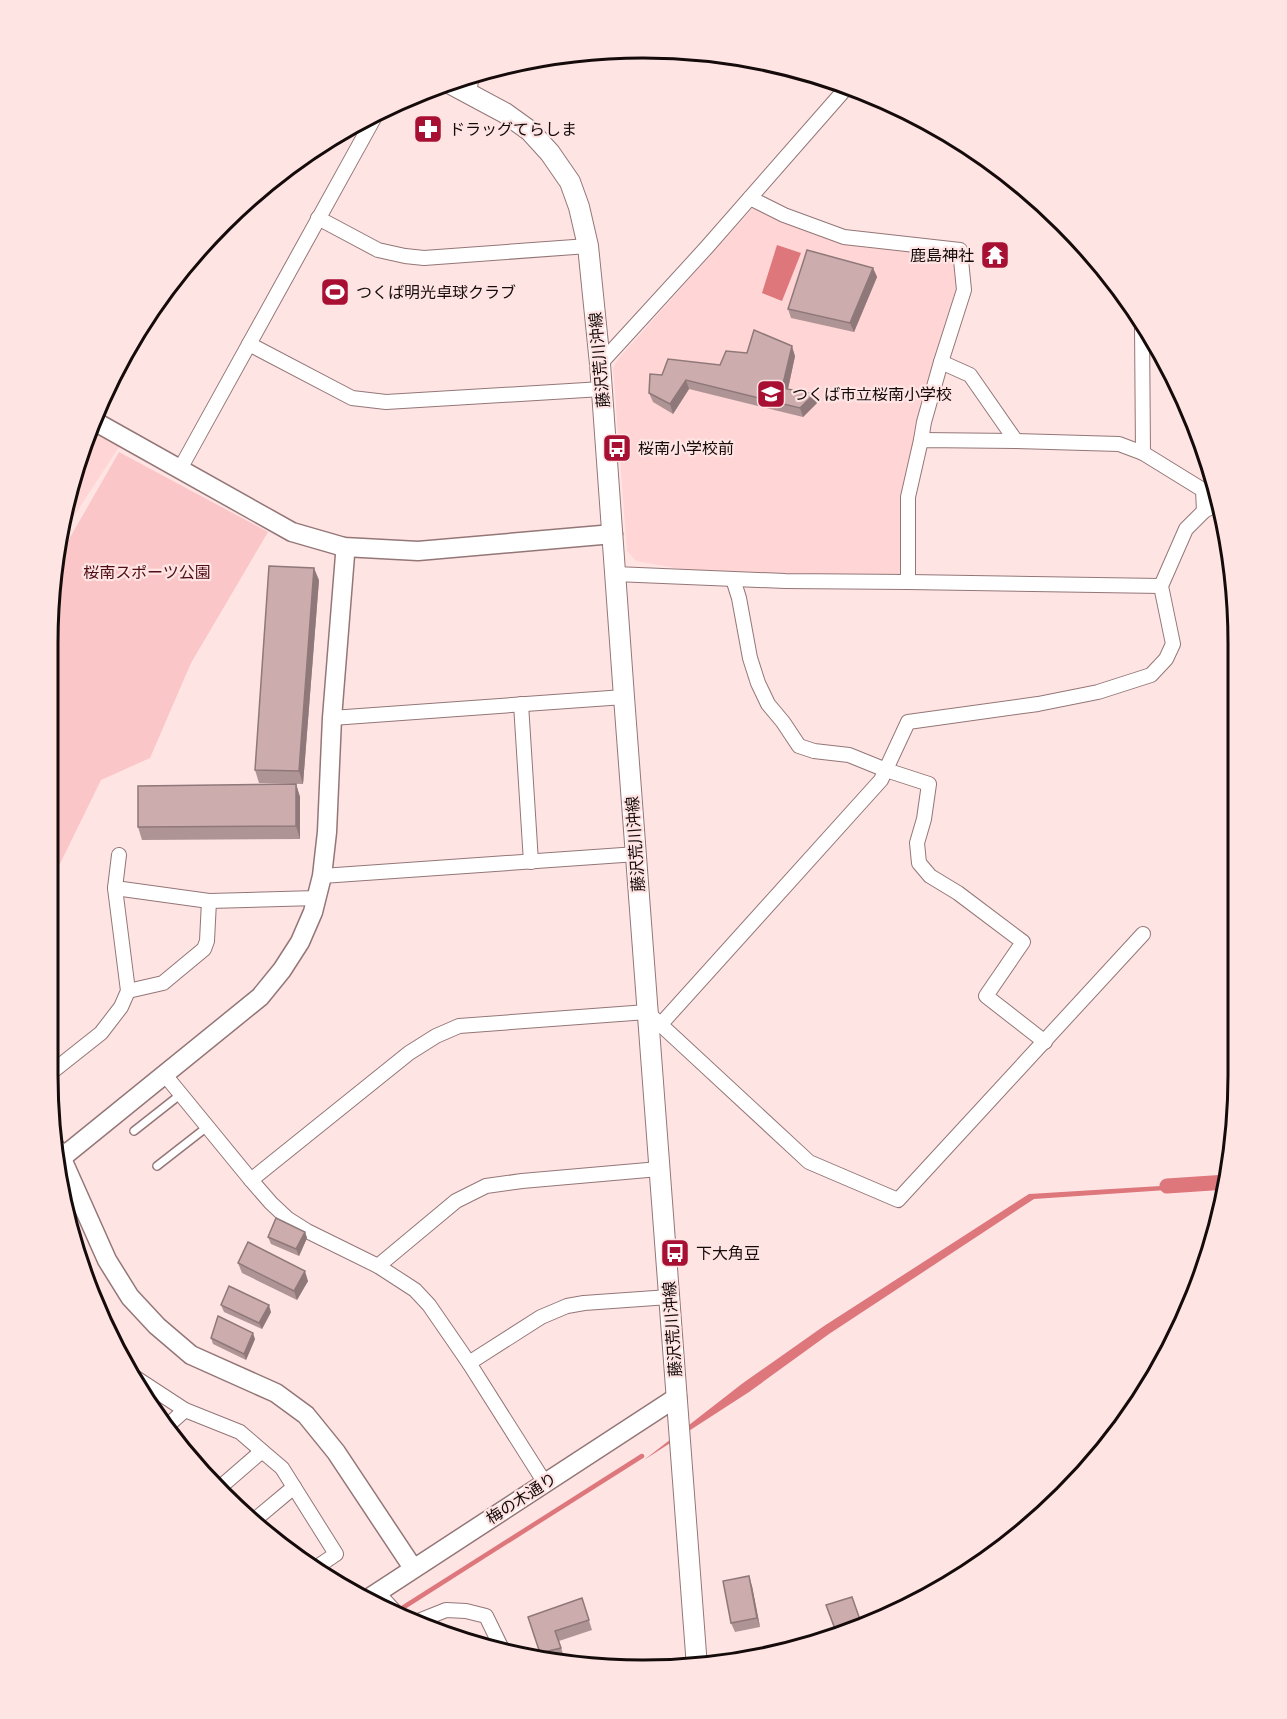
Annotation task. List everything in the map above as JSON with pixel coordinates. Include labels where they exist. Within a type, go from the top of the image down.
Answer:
[{"type":"main road","name":"藤沢荒川沖線","points":[[471,85],[530,131],[550,153],[570,182],[579,207],[588,246],[600,364],[637,854],[654,1018],[659,1169],[696,1657]]},
{"type":"street","points":[[600,364],[841,94]]},
{"type":"street","points":[[180,469],[369,128]]},
{"type":"street","points":[[750,198],[784,215],[844,237],[960,250],[964,290],[941,362],[908,497],[908,582]]},
{"type":"street","points":[[318,218],[378,250],[424,258],[588,246]]},
{"type":"street","points":[[1142,338],[1143,453]]},
{"type":"street","points":[[249,344],[352,398],[386,402],[602,389]]},
{"type":"street","points":[[941,362],[970,375],[1016,441]]},
{"type":"street","points":[[101,425],[292,532],[344,548],[418,551],[613,534]]},
{"type":"street","points":[[921,440],[1119,444],[1143,453],[1203,490],[1204,511]]},
{"type":"street","points":[[251,1180],[409,1053],[443,1032],[459,1026],[654,1018],[881,780],[908,722],[1038,704],[1098,692],[1151,675],[1166,659],[1173,644],[1161,586],[1186,529],[1204,511],[1212,507]]},
{"type":"street","points":[[64,1153],[165,1075],[260,997],[282,970],[300,942],[313,912],[322,876],[327,832],[332,718],[344,548]]},
{"type":"street","points":[[615,574],[785,581],[1161,586]]},
{"type":"street","points":[[732,579],[739,598],[750,658],[758,683],[768,704],[799,746],[814,751],[849,755],[886,771],[929,784],[924,819],[917,843],[919,863],[930,876],[958,893],[1023,942],[986,996],[1045,1042]]},
{"type":"street","points":[[332,718],[624,697]]},
{"type":"street","points":[[521,704],[531,862]]},
{"type":"street","points":[[322,876],[637,854]]},
{"type":"street","points":[[58,1067],[100,1033],[121,1007],[128,991],[115,888],[119,855]]},
{"type":"street","points":[[115,888],[209,901],[316,898]]},
{"type":"street","points":[[128,991],[163,983],[204,949],[207,941],[209,901]]},
{"type":"street","points":[[654,1018],[809,1162],[898,1200],[1143,934]]},
{"type":"street","points":[[165,1075],[251,1180],[288,1219],[378,1266],[415,1290],[429,1305],[469,1363],[545,1483]]},
{"type":"street","points":[[378,1266],[456,1201],[486,1186],[659,1169]]},
{"type":"street","points":[[67,1172],[107,1260],[130,1297],[157,1326],[191,1355],[276,1394],[306,1415],[336,1452],[413,1568]]},
{"type":"street","points":[[469,1363],[541,1317],[567,1306],[669,1297]]},
{"type":"street","points":[[148,1386],[185,1410],[240,1432],[282,1468],[336,1554],[321,1564]]},
{"type":"street","name":"梅の木通り","points":[[374,1594],[677,1397]]},
{"type":"street","points":[[172,1422],[185,1410]]},
{"type":"street","points":[[225,1483],[262,1451]]},
{"type":"street","points":[[259,1516],[294,1487]]},
{"type":"street","points":[[426,1618],[446,1610],[466,1611],[486,1616],[499,1642]]},
{"type":"lane","points":[[134,1131],[181,1094]]},
{"type":"lane","points":[[157,1166],[207,1126]]},
{"type":"shaded area","name":"つくば市立桜南小学校","points":[[752,209],[764,210],[794,224],[952,253],[958,259],[959,291],[919,421],[905,572],[901,576],[692,571],[636,561],[627,551],[613,368],[618,359]]},
{"type":"shaded area","points":[[777,245],[801,253],[782,301],[762,293]]},
{"type":"shaded area","points":[[97,435],[119,447],[72,519],[78,492]]},
{"type":"shaded area","points":[[1218,1182],[1218,1187],[1034,1199],[829,1334],[749,1392],[644,1460],[743,1383],[824,1326],[1029,1194]]},
{"type":"green space","name":"桜南スポーツ公園","points":[[119,452],[268,532],[191,663],[150,758],[101,780],[58,868],[58,644],[60,605],[68,541]]},
{"type":"building","name":"鹿島神社","points":[[988,245],[1000,246],[999,258],[987,257]]},
{"type":"building","points":[[807,250],[873,268],[850,323],[788,309]]},
{"type":"building","points":[[754,330],[792,346],[782,388],[814,394],[800,408],[686,380],[670,404],[649,393],[650,374],[662,375],[668,359],[720,365],[726,351],[747,353]]},
{"type":"building","points":[[269,566],[314,568],[299,771],[255,770]]},
{"type":"building","points":[[296,784],[296,826],[138,827],[138,786]]},
{"type":"building","points":[[276,1218],[305,1232],[296,1249],[268,1237]]},
{"type":"building","points":[[248,1242],[305,1271],[294,1291],[238,1263]]},
{"type":"building","points":[[229,1286],[269,1305],[259,1323],[221,1305]]},
{"type":"building","points":[[218,1316],[253,1333],[244,1354],[211,1338]]},
{"type":"building","points":[[749,1576],[757,1618],[731,1623],[723,1581]]},
{"type":"building","points":[[852,1597],[860,1619],[835,1628],[826,1605]]},
{"type":"building","points":[[582,1598],[589,1620],[555,1631],[561,1648],[546,1652],[539,1651],[528,1617]]},
{"type":"waterway","points":[[1167,1186],[1218,1183]]},
{"type":"waterway","points":[[402,1608],[642,1456]]},
{"type":"place","name":"ドラッグてらしま","points":[[428,129]]},
{"type":"place","name":"鹿島神社","points":[[995,255]]},
{"type":"place","name":"つくば明光卓球クラブ","points":[[335,292]]},
{"type":"place","name":"つくば市立桜南小学校","points":[[771,394]]},
{"type":"place","name":"桜南小学校前","points":[[617,448]]},
{"type":"place","name":"下大角豆","points":[[675,1253]]}]
